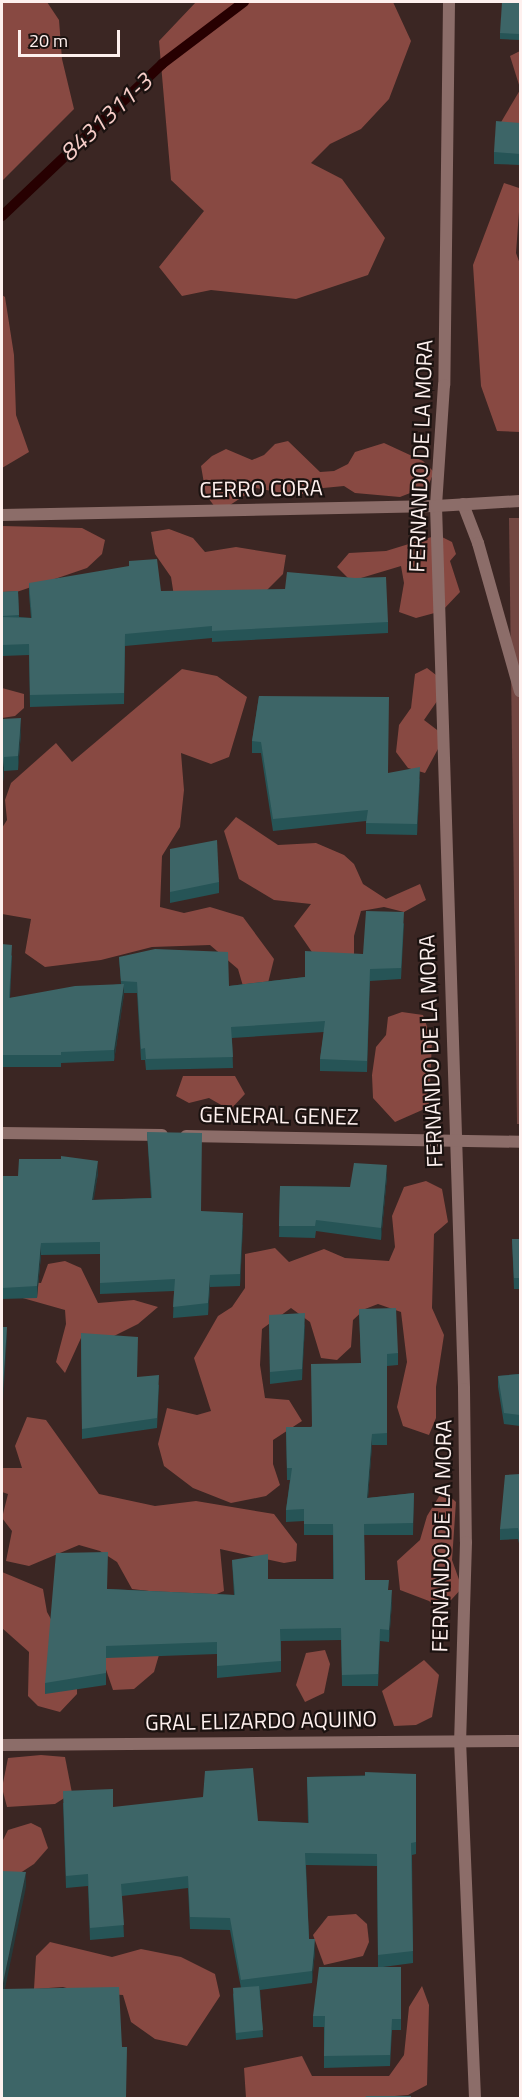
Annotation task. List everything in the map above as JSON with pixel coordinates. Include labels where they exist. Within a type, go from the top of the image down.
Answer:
[{"type":"street","name":"FERNANDO DE LA MORA","points":[[449,2],[444,385],[436,506],[466,1518],[460,1740],[476,2098]]},
{"type":"street","name":"CERRO CORA","points":[[2,515],[436,506],[520,501]]},
{"type":"street","points":[[463,504],[520,691]]},
{"type":"street","name":"GENERAL GENEZ","points":[[2,1133],[520,1142]]},
{"type":"street","name":"GRAL ELIZARDO AQUINO","points":[[2,1745],[520,1741]]},
{"type":"shaded area","points":[[2,2],[47,2],[59,20],[62,59],[74,109],[2,181]]},
{"type":"shaded area","points":[[196,2],[393,2],[411,41],[389,99],[361,129],[330,144],[311,163],[342,179],[385,238],[368,275],[296,299],[211,290],[182,296],[159,267],[204,211],[171,180],[159,41]]},
{"type":"shaded area","points":[[520,51],[520,88],[510,56]]},
{"type":"shaded area","points":[[520,90],[520,133],[497,129]]},
{"type":"shaded area","points":[[504,183],[519,188],[520,198],[516,253],[520,264],[520,432],[497,431],[481,386],[473,265]]},
{"type":"shaded area","points":[[2,295],[5,297],[14,355],[16,415],[29,452],[2,468]]},
{"type":"shaded area","points":[[288,441],[320,472],[334,471],[348,464],[355,452],[384,443],[423,461],[434,472],[428,486],[400,497],[355,493],[344,486],[313,489],[298,496],[256,488],[230,505],[215,507],[206,495],[201,466],[212,456],[226,449],[252,460],[264,455],[275,444]]},
{"type":"shaded area","points":[[509,518],[520,518],[520,1124],[517,1124]]},
{"type":"shaded area","points":[[2,526],[82,528],[105,540],[102,554],[87,568],[2,597]]},
{"type":"shaded area","points":[[169,529],[193,538],[205,552],[236,547],[286,555],[283,574],[266,591],[176,609],[171,577],[155,554],[151,532]]},
{"type":"shaded area","points":[[438,535],[452,542],[456,554],[450,561],[460,592],[442,611],[416,618],[399,612],[404,583],[401,566],[351,581],[337,567],[349,553],[386,551]]},
{"type":"shaded area","points":[[427,668],[436,675],[442,694],[424,720],[445,736],[425,773],[408,768],[396,752],[399,725],[411,708],[415,674]]},
{"type":"shaded area","points":[[182,669],[217,676],[247,697],[229,757],[211,764],[181,753],[184,790],[180,827],[162,856],[160,907],[184,913],[210,907],[243,917],[274,959],[267,987],[245,993],[238,969],[210,945],[152,947],[101,960],[45,967],[25,953],[31,919],[2,914],[2,828],[7,820],[5,800],[11,783],[56,743],[72,762]]},
{"type":"shaded area","points":[[2,688],[24,694],[24,708],[15,716],[2,718]]},
{"type":"shaded area","points":[[236,817],[278,845],[316,843],[344,855],[354,864],[363,884],[386,899],[420,884],[426,900],[404,912],[384,907],[361,911],[354,936],[354,959],[314,955],[294,926],[311,904],[274,900],[239,879],[224,831]]},
{"type":"shaded area","points":[[402,1012],[423,1015],[432,1041],[429,1107],[395,1122],[373,1098],[372,1075],[376,1047],[386,1035],[388,1017]]},
{"type":"shaded area","points":[[183,1076],[235,1076],[245,1094],[230,1110],[209,1098],[189,1103],[176,1096]]},
{"type":"shaded area","points":[[426,1181],[442,1189],[448,1222],[434,1234],[432,1308],[444,1335],[436,1387],[436,1418],[429,1435],[403,1426],[397,1407],[407,1362],[401,1312],[378,1304],[365,1309],[353,1320],[351,1347],[337,1360],[321,1358],[310,1322],[291,1308],[262,1329],[260,1365],[265,1398],[289,1400],[302,1421],[273,1440],[273,1464],[280,1485],[266,1496],[231,1503],[193,1488],[164,1466],[158,1444],[167,1408],[197,1415],[211,1411],[194,1358],[218,1316],[232,1307],[245,1288],[245,1254],[275,1248],[289,1262],[324,1249],[345,1258],[389,1261],[395,1247],[392,1216],[404,1187]]},
{"type":"shaded area","points":[[65,1261],[81,1268],[98,1303],[134,1300],[158,1307],[138,1324],[104,1341],[81,1338],[65,1373],[56,1362],[66,1324],[65,1310],[19,1297],[26,1282],[41,1283],[48,1264]]},
{"type":"shaded area","points":[[27,1417],[46,1420],[99,1494],[155,1506],[196,1501],[274,1514],[297,1544],[296,1561],[284,1563],[220,1549],[224,1591],[207,1598],[132,1589],[117,1562],[100,1551],[79,1545],[29,1566],[6,1561],[12,1531],[2,1518],[8,1494],[2,1492],[2,1468],[22,1468],[15,1446]]},
{"type":"shaded area","points":[[443,1490],[456,1502],[452,1560],[462,1588],[441,1611],[429,1601],[400,1590],[397,1561],[420,1540],[427,1516]]},
{"type":"shaded area","points":[[2,1572],[43,1589],[47,1612],[77,1666],[77,1694],[60,1712],[38,1706],[28,1696],[29,1652],[2,1628]]},
{"type":"shaded area","points":[[161,1648],[154,1672],[134,1689],[113,1690],[101,1655]]},
{"type":"shaded area","points":[[325,1650],[330,1664],[324,1693],[305,1702],[296,1685],[306,1653]]},
{"type":"shaded area","points":[[424,1660],[439,1675],[432,1717],[416,1725],[394,1726],[382,1691]]},
{"type":"shaded area","points":[[41,1755],[65,1757],[72,1793],[55,1804],[7,1807],[2,1788],[8,1758]]},
{"type":"shaded area","points":[[31,1823],[41,1828],[48,1848],[34,1864],[11,1879],[2,1877],[2,1842],[8,1830]]},
{"type":"shaded area","points":[[356,1914],[367,1924],[369,1942],[363,1956],[324,1965],[313,1935],[328,1916]]},
{"type":"shaded area","points":[[50,1942],[112,1957],[141,1949],[181,1957],[215,1974],[220,1996],[187,2046],[155,2039],[131,2022],[123,1995],[84,1993],[63,1987],[34,1989],[36,1956]]},
{"type":"shaded area","points":[[422,1986],[429,2005],[427,2085],[408,2095],[369,2098],[246,2098],[244,2068],[302,2056],[312,2076],[389,2076],[404,2055],[409,2007]]},
{"type":"building","points":[[502,2],[520,2],[520,34],[500,33]]},
{"type":"building","points":[[496,121],[520,123],[520,154],[494,152]]},
{"type":"building","points":[[157,559],[161,591],[285,589],[287,572],[355,578],[386,577],[388,622],[212,631],[212,626],[125,634],[124,693],[30,695],[29,644],[2,645],[2,617],[32,618],[29,583],[129,566],[129,561]]},
{"type":"building","points":[[18,591],[19,615],[2,616],[2,592]]},
{"type":"building","points":[[259,696],[389,697],[388,773],[420,767],[417,824],[366,823],[368,810],[273,819],[261,742],[252,741]]},
{"type":"building","points":[[21,718],[18,756],[4,757],[2,779],[2,719]]},
{"type":"building","points":[[217,840],[219,882],[170,892],[170,849]]},
{"type":"building","points":[[366,911],[404,912],[401,968],[370,969],[367,1061],[320,1059],[325,1021],[231,1027],[233,1057],[146,1059],[145,1048],[141,1049],[137,982],[121,981],[119,957],[155,949],[228,952],[229,986],[305,977],[305,951],[363,954]]},
{"type":"building","points":[[2,944],[12,945],[9,998],[75,986],[124,984],[114,1050],[61,1052],[61,1055],[2,1055]]},
{"type":"building","points":[[147,1132],[202,1133],[201,1211],[243,1213],[240,1274],[210,1275],[208,1303],[173,1307],[175,1279],[100,1283],[100,1242],[41,1243],[37,1286],[2,1288],[2,1176],[18,1176],[19,1159],[61,1159],[61,1156],[98,1161],[92,1200],[152,1198]]},
{"type":"building","points":[[354,1163],[387,1165],[381,1228],[316,1220],[315,1226],[279,1226],[280,1186],[350,1187]]},
{"type":"building","points":[[512,1239],[520,1239],[520,1278],[514,1278]]},
{"type":"building","points":[[396,1308],[398,1353],[387,1354],[387,1433],[372,1434],[367,1498],[414,1493],[413,1523],[364,1524],[365,1580],[389,1580],[388,1590],[392,1590],[389,1630],[380,1629],[378,1674],[342,1675],[341,1628],[280,1629],[281,1661],[217,1666],[217,1642],[106,1646],[106,1673],[45,1683],[56,1553],[108,1552],[107,1589],[235,1595],[232,1560],[268,1554],[268,1579],[334,1579],[333,1524],[304,1524],[304,1509],[286,1510],[292,1468],[287,1468],[286,1427],[312,1427],[311,1364],[361,1363],[359,1309]]},
{"type":"building","points":[[305,1313],[302,1369],[270,1372],[269,1315]]},
{"type":"building","points":[[2,1327],[7,1327],[2,1404]]},
{"type":"building","points":[[81,1333],[138,1337],[137,1377],[159,1375],[157,1418],[82,1429]]},
{"type":"building","points":[[520,1374],[520,1415],[504,1413],[498,1376]]},
{"type":"building","points":[[520,1474],[520,1537],[518,1528],[500,1529],[505,1475]]},
{"type":"building","points":[[253,1768],[258,1821],[309,1823],[307,1777],[365,1776],[365,1772],[416,1774],[416,1842],[411,1843],[413,1951],[378,1955],[377,1854],[305,1853],[309,1939],[315,1939],[312,1971],[241,1980],[230,1918],[190,1917],[188,1876],[121,1884],[124,1925],[90,1928],[88,1874],[66,1876],[63,1791],[113,1789],[113,1807],[203,1797],[205,1771]]},
{"type":"building","points":[[2,1871],[26,1872],[2,1988]]},
{"type":"building","points":[[319,1967],[401,1967],[401,2019],[392,2019],[390,2055],[324,2056],[325,2016],[313,2016]]},
{"type":"building","points":[[259,1986],[263,2030],[236,2033],[233,1988]]},
{"type":"building","points":[[119,1987],[122,2047],[127,2047],[126,2098],[2,2098],[2,1989]]},
{"type":"building","points":[[366,2096],[411,2096],[411,2098],[365,2098]]},
{"type":"waterway","name":"8431311-3","points":[[2,216],[162,64],[244,2]]}]
